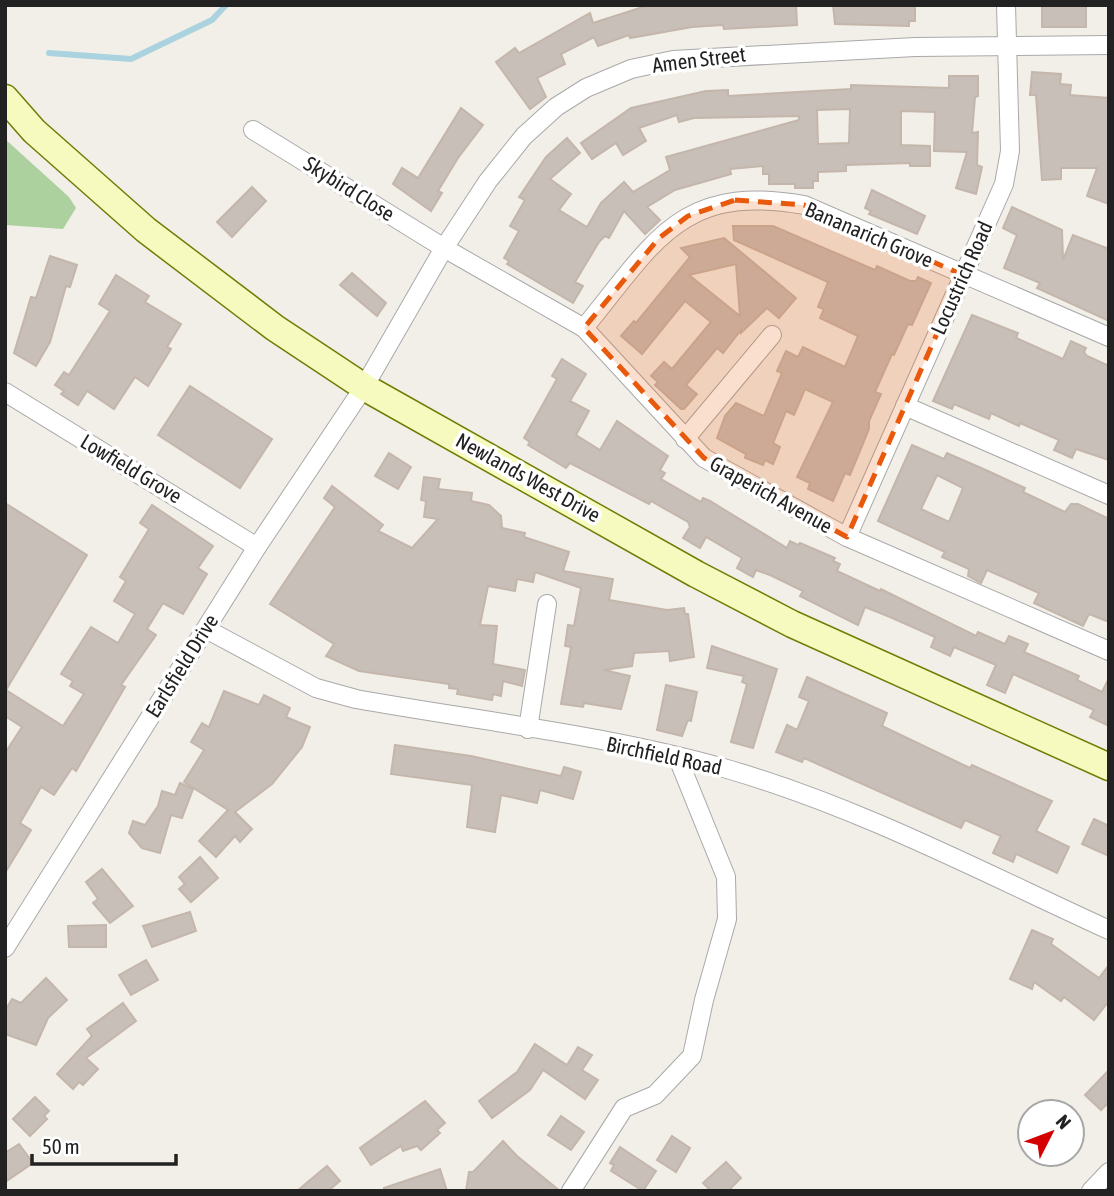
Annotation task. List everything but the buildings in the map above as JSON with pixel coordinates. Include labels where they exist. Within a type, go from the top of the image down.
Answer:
[{"type":"street","name":"Locustrich Road","points":[[847,537],[1004,184],[1010,151],[1006,5]]},
{"type":"street","name":"Amen Street","points":[[364,387],[444,248],[488,181],[524,136],[556,107],[576,94],[631,69],[673,60],[915,47],[1109,45]]},
{"type":"street","name":"Newlands West Drive","points":[[5,98],[34,131],[146,230],[275,328],[364,387],[780,618],[1109,767]]},
{"type":"street","name":"Skybird Close","points":[[253,130],[444,248]]},
{"type":"street","name":"Bananarich Grove","points":[[584,328],[659,238],[688,216],[711,205],[735,200],[770,199],[804,205],[1109,337]]},
{"type":"street","name":"Graperich Avenue","points":[[444,248],[584,328],[704,458],[847,537],[1109,651]]},
{"type":"street","points":[[685,439],[772,335]]},
{"type":"street","name":"Earlsfield Drive","points":[[5,948],[257,547],[364,387]]},
{"type":"street","name":"Lowfield Grove","points":[[5,393],[257,547]]},
{"type":"street","points":[[905,406],[1109,495]]},
{"type":"street","points":[[528,729],[547,604]]},
{"type":"street","name":"Birchfield Road","points":[[206,629],[316,688],[356,699],[677,756],[826,802],[1109,930]]},
{"type":"street","points":[[571,1191],[624,1108],[655,1096],[692,1056],[704,1000],[727,919],[726,877],[677,756]]},
{"type":"street","points":[[1091,1191],[1109,1172]]},
{"type":"highlighted area","points":[[735,200],[804,205],[963,275],[847,537],[704,458],[584,328],[659,238],[688,216]]},
{"type":"green space","points":[[5,139],[69,197],[76,208],[63,229],[5,225]]},
{"type":"waterway","points":[[49,53],[131,59],[212,20],[226,5]]}]
